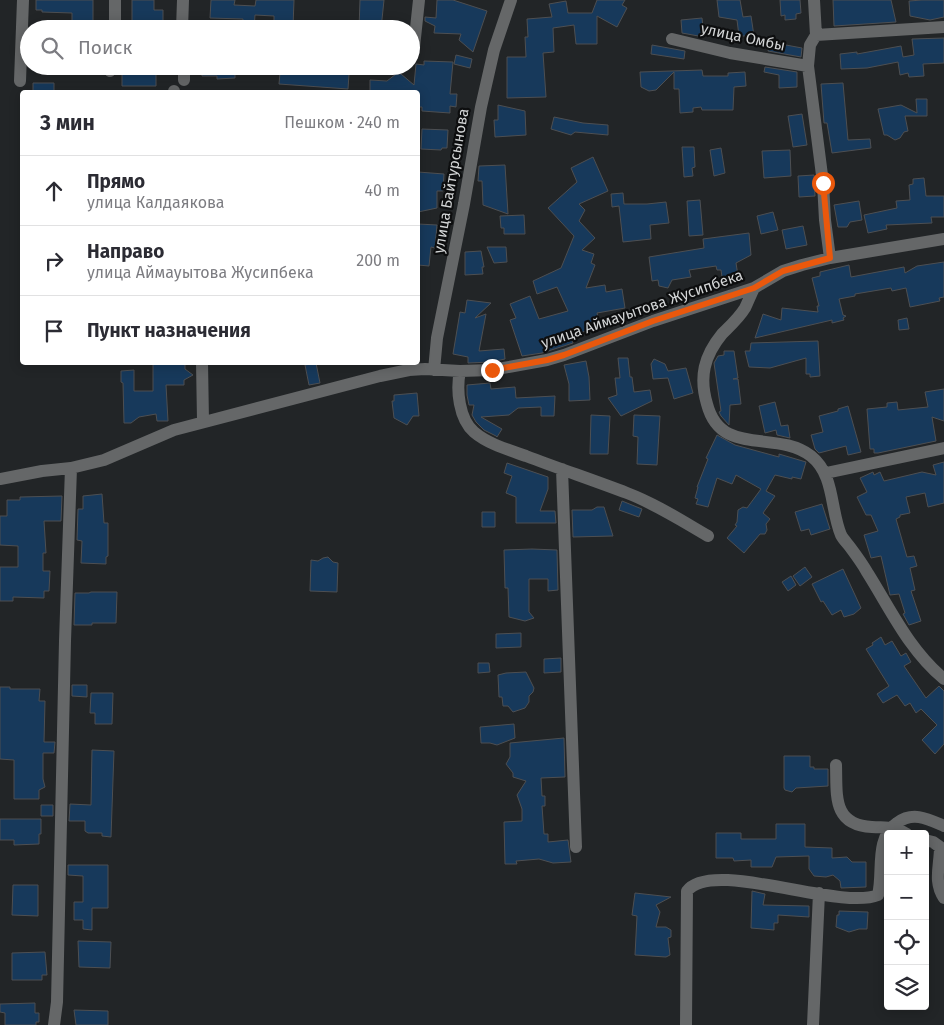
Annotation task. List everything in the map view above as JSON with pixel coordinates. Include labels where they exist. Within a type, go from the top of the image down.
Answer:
[{"type":"street","points":[[22,20],[23,0]]},
{"type":"street","points":[[115,0],[115,20]]},
{"type":"street","points":[[182,20],[183,0]]},
{"type":"street","points":[[417,20],[419,0]]},
{"type":"street","name":"улица Байтурсынова","points":[[434,370],[437,338],[481,106],[494,50],[511,0]]},
{"type":"street","points":[[814,0],[816,35],[810,45],[808,66],[823,183],[830,258]]},
{"type":"street","points":[[816,35],[944,27]]},
{"type":"street","name":"улица Омбы","points":[[672,39],[730,53],[808,66]]},
{"type":"street","points":[[20,75],[20,81]]},
{"type":"street","points":[[184,75],[184,80]]},
{"type":"street","name":"улица Аймауытова Жусипбека","points":[[0,479],[71,468],[104,460],[174,430],[203,421],[380,376],[409,370],[492,370],[564,355],[653,321],[754,288],[783,271],[830,258],[944,239]]},
{"type":"street","points":[[754,288],[744,308],[721,336],[708,356],[702,375],[706,403],[712,419],[718,427],[727,433],[756,441],[779,443],[798,448],[812,456],[826,473],[842,536],[867,571],[901,630],[930,667],[944,679]]},
{"type":"street","points":[[202,365],[203,421]]},
{"type":"street","points":[[460,371],[458,381],[461,405],[467,425],[475,433],[496,445],[638,498],[656,506],[708,536]]},
{"type":"street","points":[[826,473],[944,448]]},
{"type":"street","points":[[54,1025],[57,1002],[71,468]]},
{"type":"street","points":[[562,469],[576,848]]},
{"type":"street","points":[[836,765],[838,806],[844,816],[854,824],[891,827],[897,830]]},
{"type":"street","points":[[686,1025],[687,892],[690,887],[706,881],[725,881],[759,884],[839,897],[869,899],[878,895],[882,846],[884,836],[891,827],[903,818],[914,816],[944,826]]},
{"type":"street","points":[[941,843],[937,871],[938,884],[944,898]]},
{"type":"street","points":[[813,1025],[819,893]]},
{"type":"building","points":[[36,0],[93,0],[93,20],[72,20],[72,13],[36,10]]},
{"type":"building","points":[[132,0],[154,0],[154,10],[163,10],[163,20],[132,20]]},
{"type":"building","points":[[211,0],[235,0],[234,5],[255,6],[256,0],[294,0],[293,20],[274,20],[274,16],[255,15],[255,20],[210,18]]},
{"type":"building","points":[[360,0],[384,0],[382,20],[359,20]]},
{"type":"building","points":[[437,0],[453,0],[487,11],[473,52],[459,40],[461,34],[434,33],[435,26],[425,21],[425,17],[436,18]]},
{"type":"building","points":[[597,0],[625,0],[622,5],[627,8],[617,27],[597,16],[597,44],[576,44],[574,25],[553,28],[554,52],[543,53],[546,97],[507,98],[507,57],[526,57],[525,37],[528,37],[527,19],[552,17],[549,4],[566,1],[568,13],[592,13]]},
{"type":"building","points":[[717,0],[740,0],[743,17],[751,16],[754,36],[739,36],[737,20],[719,17]]},
{"type":"building","points":[[780,0],[800,0],[801,13],[796,14],[796,19],[785,20],[785,15],[781,16]]},
{"type":"building","points":[[833,0],[891,0],[896,22],[834,26]]},
{"type":"building","points":[[944,0],[944,17],[930,20],[910,16],[909,1]]},
{"type":"building","points":[[702,18],[704,37],[682,33],[681,20]]},
{"type":"building","points":[[944,38],[944,63],[923,64],[924,76],[909,77],[908,73],[900,75],[898,62],[867,68],[841,69],[840,54],[857,52],[857,54],[901,46],[903,57],[914,55],[912,39]]},
{"type":"building","points":[[770,42],[802,48],[801,57],[768,51]]},
{"type":"building","points":[[652,45],[685,51],[684,59],[651,54]]},
{"type":"building","points":[[456,55],[472,59],[470,68],[454,64]]},
{"type":"building","points":[[424,61],[453,62],[450,94],[457,94],[456,107],[450,106],[450,113],[422,111],[422,107],[420,107],[420,90],[370,90],[370,80],[387,81],[395,75],[402,75],[414,85],[415,75],[420,75],[420,64],[424,65]]},
{"type":"building","points":[[765,67],[797,72],[797,87],[779,88],[779,75],[764,72]]},
{"type":"building","points":[[702,70],[703,76],[728,76],[728,73],[745,72],[746,86],[734,87],[733,110],[702,110],[701,107],[693,108],[693,112],[680,113],[679,89],[674,89],[674,72],[656,90],[649,91],[641,87],[640,72]]},
{"type":"building","points":[[122,75],[156,75],[156,86],[122,86]]},
{"type":"building","points":[[235,75],[235,78],[217,79],[217,76],[202,76]]},
{"type":"building","points":[[280,75],[349,75],[348,89],[279,84]]},
{"type":"building","points":[[33,83],[54,83],[54,90],[33,90]]},
{"type":"building","points":[[843,83],[848,140],[870,139],[871,148],[832,153],[827,123],[824,123],[821,84]]},
{"type":"building","points":[[916,99],[927,99],[927,116],[905,116],[908,131],[904,132],[900,138],[895,140],[884,135],[878,109],[901,105],[917,113]]},
{"type":"building","points":[[498,105],[525,111],[526,135],[495,137],[494,120],[498,120]]},
{"type":"building","points":[[802,114],[807,145],[793,147],[788,116]]},
{"type":"building","points":[[554,117],[583,123],[608,125],[608,135],[575,132],[571,135],[551,129]]},
{"type":"building","points":[[422,129],[448,130],[447,148],[442,148],[441,150],[421,149]]},
{"type":"building","points":[[682,147],[694,147],[695,167],[692,168],[693,176],[684,177]]},
{"type":"building","points":[[721,148],[725,173],[714,176],[710,150]]},
{"type":"building","points":[[790,150],[791,176],[764,178],[762,151]]},
{"type":"building","points":[[593,157],[608,191],[579,204],[585,210],[579,221],[595,238],[582,250],[594,254],[591,263],[595,265],[586,288],[605,285],[606,292],[622,289],[625,308],[597,313],[599,321],[587,324],[589,330],[571,336],[573,343],[542,353],[522,356],[510,320],[516,318],[510,304],[530,296],[539,319],[568,311],[557,287],[537,294],[533,281],[561,268],[574,236],[548,208],[577,182],[571,168]]},
{"type":"building","points":[[505,165],[508,214],[483,205],[482,181],[478,181],[479,166]]},
{"type":"building","points":[[420,172],[444,174],[443,191],[437,191],[437,208],[420,212]]},
{"type":"building","points":[[814,175],[815,196],[799,197],[798,176]]},
{"type":"building","points":[[924,178],[926,196],[944,196],[944,217],[931,217],[932,223],[886,225],[887,229],[868,233],[864,215],[897,208],[896,201],[910,200],[909,185],[913,184],[913,179]]},
{"type":"building","points":[[623,193],[624,204],[666,202],[669,223],[650,225],[651,239],[623,242],[619,206],[612,207],[611,194]]},
{"type":"building","points":[[700,200],[703,235],[689,236],[687,201]]},
{"type":"building","points":[[859,201],[862,220],[850,222],[847,227],[838,227],[834,205]]},
{"type":"building","points":[[773,212],[778,230],[761,234],[757,216]]},
{"type":"building","points":[[524,215],[525,234],[504,234],[504,228],[501,228],[500,216]]},
{"type":"building","points":[[420,224],[437,225],[435,248],[431,247],[429,266],[420,265]]},
{"type":"building","points":[[803,226],[807,245],[786,249],[782,230]]},
{"type":"building","points":[[749,233],[751,255],[736,263],[739,282],[723,284],[721,270],[717,270],[716,266],[689,270],[691,277],[672,280],[668,288],[659,286],[658,280],[652,281],[649,257],[704,248],[703,239]]},
{"type":"building","points":[[487,247],[506,247],[507,262],[494,263]]},
{"type":"building","points":[[481,251],[484,267],[482,267],[483,274],[465,275],[465,252]]},
{"type":"building","points":[[944,262],[944,297],[939,298],[940,301],[910,307],[906,288],[892,291],[891,288],[855,294],[855,296],[839,299],[843,315],[846,316],[843,318],[844,320],[832,323],[832,320],[755,338],[763,314],[781,320],[782,308],[818,312],[817,306],[819,306],[812,278],[820,276],[820,272],[849,265],[851,277],[904,267],[905,273],[917,266]]},
{"type":"building","points":[[467,300],[491,303],[475,318],[486,314],[479,351],[504,349],[505,359],[468,363],[468,357],[453,354],[460,312],[465,313]]},
{"type":"building","points":[[907,318],[909,329],[899,330],[898,320]]},
{"type":"building","points":[[818,341],[820,376],[810,377],[810,374],[806,374],[806,358],[770,368],[749,367],[745,351],[750,351],[751,343]]},
{"type":"building","points":[[724,351],[734,351],[738,378],[733,379],[738,379],[741,404],[730,405],[729,425],[719,412],[721,411],[714,363],[718,356],[724,355]]},
{"type":"building","points":[[618,358],[628,358],[634,392],[650,390],[652,401],[621,416],[608,398],[617,395],[615,378],[620,378]]},
{"type":"building","points":[[654,359],[665,364],[668,371],[686,368],[693,393],[674,399],[668,378],[653,379],[651,364]]},
{"type":"building","points":[[586,361],[590,400],[569,401],[569,384],[564,365]]},
{"type":"building","points":[[153,365],[185,365],[185,369],[193,375],[184,380],[184,385],[166,385],[168,421],[157,421],[156,414],[139,417],[131,423],[124,423],[121,371],[134,370],[134,391],[153,391]]},
{"type":"building","points":[[305,365],[316,365],[320,383],[309,385]]},
{"type":"building","points":[[490,383],[491,389],[515,387],[516,398],[555,396],[554,416],[541,416],[541,407],[518,408],[509,415],[481,417],[502,429],[497,437],[484,430],[476,422],[472,415],[474,405],[469,405],[467,395],[467,385]]},
{"type":"building","points":[[944,389],[944,421],[932,417],[936,441],[878,453],[874,453],[874,449],[870,449],[867,409],[887,407],[887,403],[897,402],[898,410],[928,407],[925,392]]},
{"type":"building","points":[[417,393],[419,416],[413,416],[407,425],[394,418],[392,401],[394,401],[394,395]]},
{"type":"building","points":[[775,402],[781,426],[788,425],[790,438],[777,435],[776,430],[765,433],[759,406]]},
{"type":"building","points":[[848,406],[861,452],[848,455],[846,446],[819,453],[815,449],[811,435],[823,432],[819,416]]},
{"type":"building","points":[[591,415],[610,416],[608,454],[590,454]]},
{"type":"building","points":[[634,415],[660,416],[657,465],[637,464],[638,437],[633,436]]},
{"type":"building","points":[[717,435],[735,445],[806,462],[801,479],[775,475],[766,491],[775,496],[763,513],[770,519],[766,524],[767,530],[765,534],[760,534],[744,553],[727,538],[737,526],[735,525],[738,510],[743,507],[747,508],[761,489],[736,475],[732,484],[717,478],[708,507],[696,504],[698,499],[695,498],[697,487],[708,459],[706,458]]},
{"type":"building","points":[[944,462],[944,503],[928,507],[925,493],[906,497],[910,513],[900,515],[896,519],[907,557],[914,556],[917,566],[910,568],[915,590],[911,591],[921,621],[909,625],[903,614],[905,613],[899,594],[890,595],[881,556],[871,558],[864,535],[878,531],[871,515],[866,515],[857,497],[867,492],[860,478],[873,472],[874,475],[880,472],[884,481],[922,472],[936,475],[933,465]]},
{"type":"building","points":[[507,463],[548,477],[548,489],[540,511],[555,511],[556,523],[516,523],[516,497],[506,493],[512,476],[504,473]]},
{"type":"building","points":[[102,494],[104,523],[108,523],[108,556],[106,557],[106,564],[81,563],[82,541],[77,540],[78,509],[83,509],[83,496]]},
{"type":"building","points":[[62,496],[61,521],[44,521],[46,553],[43,553],[43,571],[50,571],[49,591],[44,591],[44,598],[13,597],[13,601],[0,601],[0,567],[18,567],[18,546],[0,545],[0,516],[7,516],[7,500],[20,500],[20,497]]},
{"type":"building","points":[[622,501],[642,509],[639,517],[619,510]]},
{"type":"building","points":[[822,504],[830,529],[811,535],[809,529],[801,531],[795,512]]},
{"type":"building","points":[[597,507],[604,507],[613,536],[573,537],[572,510],[592,510]]},
{"type":"building","points":[[482,512],[495,512],[495,527],[482,527]]},
{"type":"building","points":[[504,550],[557,550],[558,590],[548,591],[548,579],[529,579],[529,612],[534,618],[525,621],[509,617],[508,588],[505,588]]},
{"type":"building","points":[[328,557],[333,562],[338,563],[337,592],[310,591],[311,560],[318,561]]},
{"type":"building","points":[[805,567],[812,577],[800,586],[793,576]]},
{"type":"building","points":[[843,569],[861,608],[854,614],[844,617],[841,610],[832,615],[823,601],[821,602],[812,584]]},
{"type":"building","points":[[791,576],[796,585],[788,591],[782,582]]},
{"type":"building","points":[[117,592],[116,623],[74,625],[75,593]]},
{"type":"building","points":[[521,633],[521,647],[496,648],[496,634]]},
{"type":"building","points":[[881,637],[885,645],[892,641],[901,656],[906,653],[911,662],[904,666],[926,698],[939,686],[944,691],[944,744],[935,754],[922,740],[937,725],[921,709],[916,713],[910,703],[905,706],[897,695],[883,703],[877,694],[889,686],[866,649]]},
{"type":"building","points":[[561,658],[561,672],[544,673],[544,659]]},
{"type":"building","points":[[478,663],[489,663],[490,672],[478,673]]},
{"type":"building","points":[[526,672],[534,688],[533,692],[529,696],[529,702],[525,708],[513,712],[508,706],[503,706],[502,697],[499,697],[498,675]]},
{"type":"building","points":[[72,685],[87,685],[87,697],[72,696]]},
{"type":"building","points":[[0,687],[40,689],[39,701],[45,701],[44,742],[55,742],[54,753],[43,753],[43,779],[45,787],[39,790],[39,799],[14,799],[14,760],[0,759]]},
{"type":"building","points":[[91,693],[113,693],[112,724],[95,724],[95,713],[90,713]]},
{"type":"building","points":[[514,724],[515,738],[497,745],[481,743],[480,727]]},
{"type":"building","points":[[564,738],[565,777],[541,778],[542,796],[545,796],[545,806],[542,806],[544,834],[548,834],[548,842],[568,840],[571,862],[553,863],[539,859],[516,861],[517,864],[505,864],[504,822],[522,821],[522,809],[517,795],[526,781],[513,777],[513,773],[506,764],[510,757],[510,743]]},
{"type":"building","points":[[92,750],[114,751],[111,837],[102,836],[102,833],[88,833],[85,831],[85,821],[69,821],[70,804],[91,805]]},
{"type":"building","points":[[784,756],[810,756],[810,767],[814,767],[814,769],[828,769],[828,786],[796,788],[792,792],[785,790]]},
{"type":"building","points":[[41,805],[53,805],[53,816],[41,816]]},
{"type":"building","points":[[0,819],[41,819],[39,844],[14,845],[14,840],[0,840]]},
{"type":"building","points":[[776,824],[805,824],[805,847],[832,848],[832,858],[847,857],[852,862],[866,862],[866,887],[841,888],[840,881],[833,875],[826,877],[814,876],[809,869],[809,856],[776,857],[772,867],[751,867],[751,860],[734,861],[733,858],[716,858],[716,833],[741,833],[741,839],[776,839]]},
{"type":"building","points":[[68,865],[108,865],[108,908],[92,908],[92,930],[83,929],[83,920],[74,920],[74,902],[83,902],[83,876],[68,875]]},
{"type":"building","points":[[13,885],[38,885],[38,916],[12,915]]},
{"type":"building","points":[[752,891],[765,894],[763,905],[809,906],[809,917],[778,915],[778,923],[774,923],[774,930],[751,928]]},
{"type":"building","points":[[635,893],[671,897],[656,905],[660,912],[656,927],[666,927],[671,930],[671,937],[668,938],[670,955],[666,957],[635,955],[637,916],[632,915]]},
{"type":"building","points":[[839,911],[868,912],[867,929],[849,932],[836,927]]},
{"type":"building","points":[[78,941],[111,942],[110,968],[79,967]]},
{"type":"building","points":[[45,952],[47,975],[42,975],[42,980],[12,980],[12,953]]},
{"type":"building","points":[[35,1003],[35,1013],[39,1013],[39,1022],[36,1022],[36,1025],[5,1025],[5,1013],[0,1012],[0,1004]]},
{"type":"building","points":[[74,1010],[108,1011],[108,1025],[76,1025]]},
{"type":"route","points":[[492,370],[564,355],[653,321],[754,288],[783,271],[830,258],[823,183]]}]
